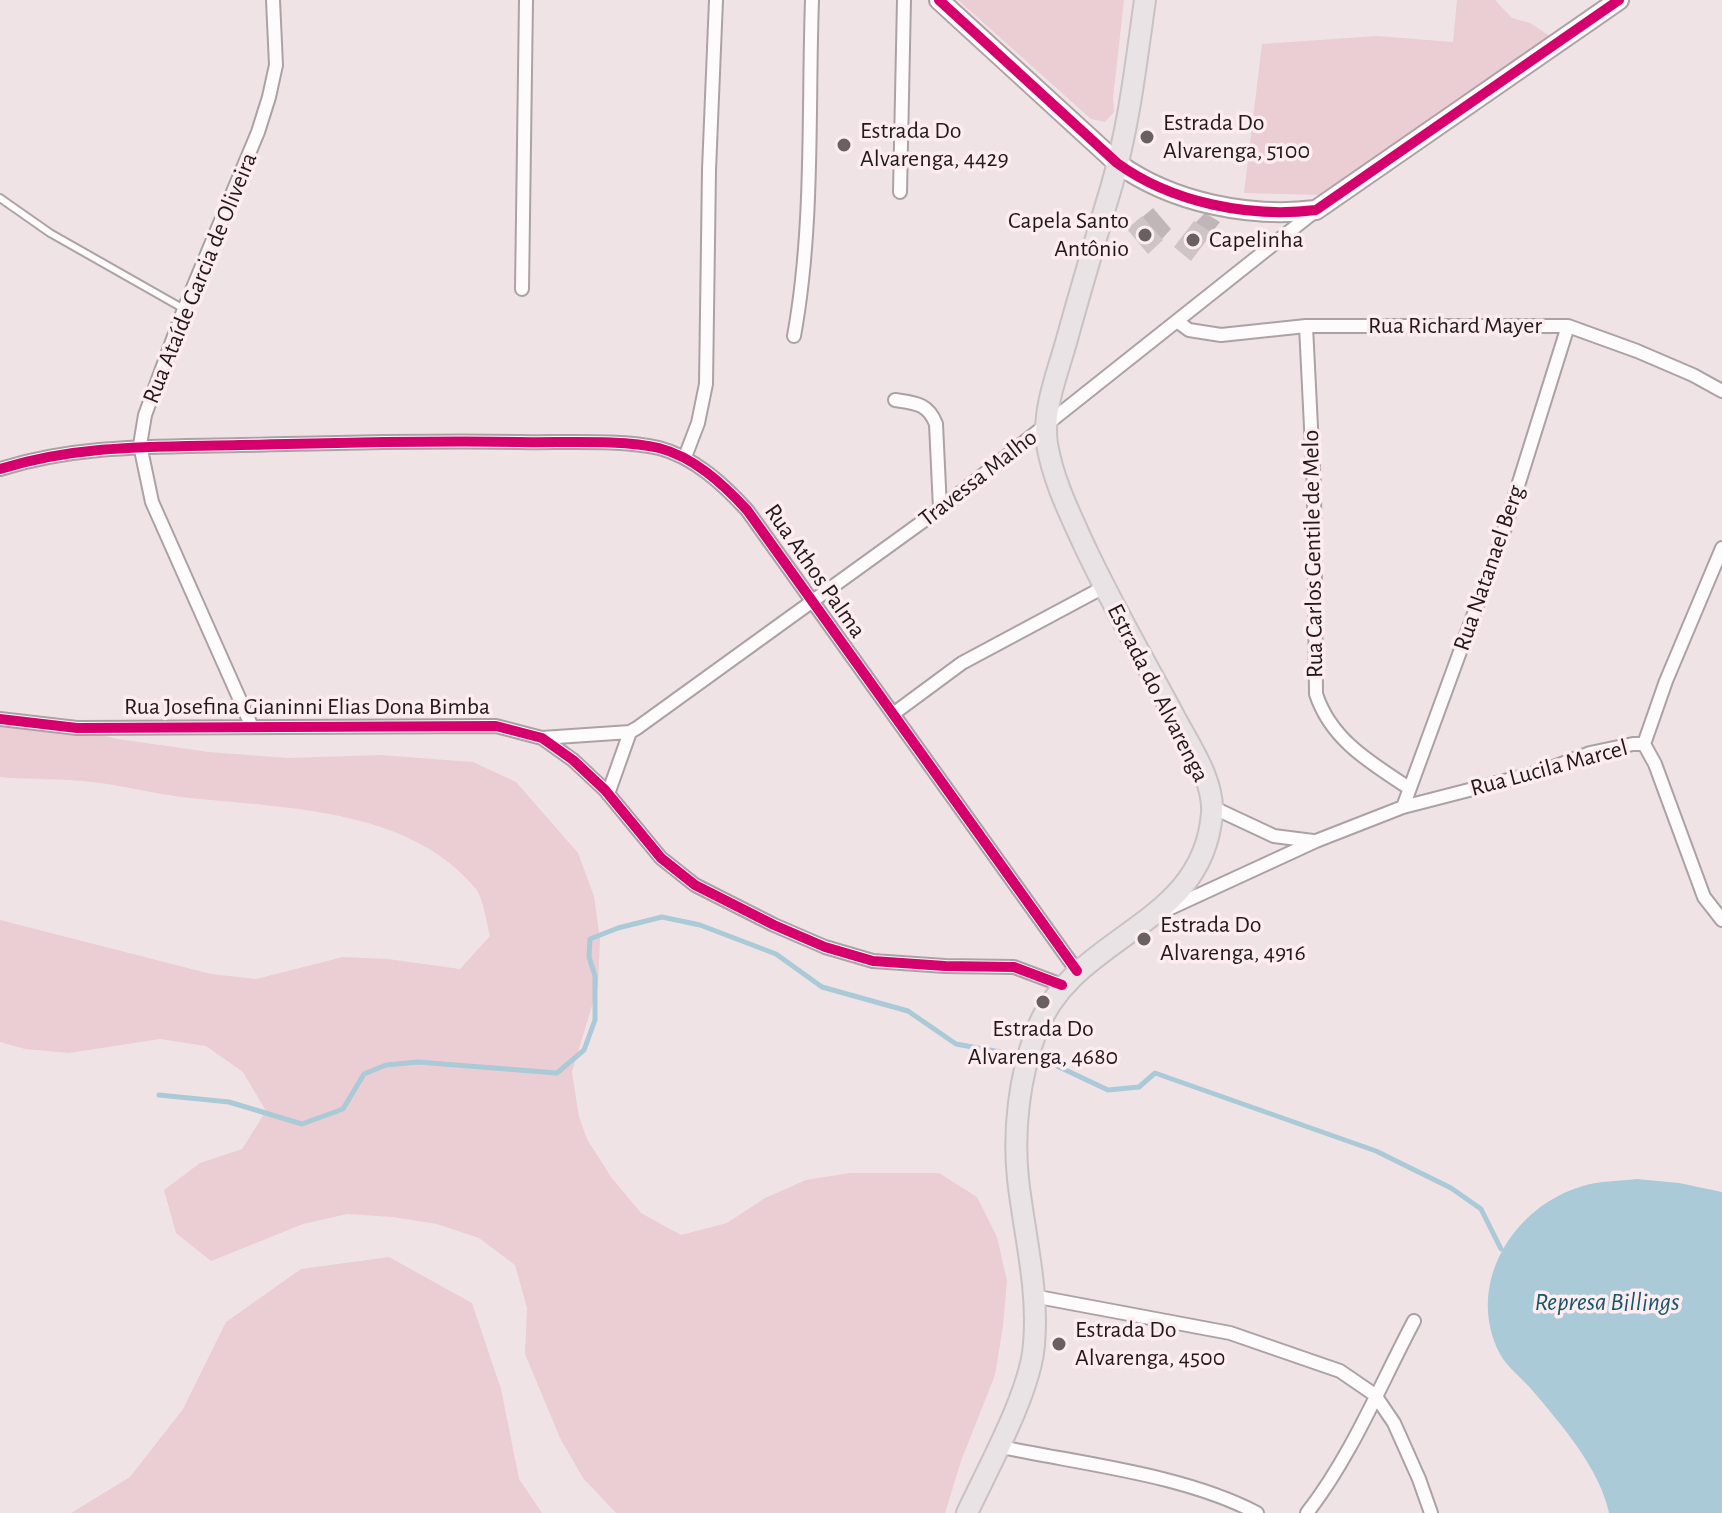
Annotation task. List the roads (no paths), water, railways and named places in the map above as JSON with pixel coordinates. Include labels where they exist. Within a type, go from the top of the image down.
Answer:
[{"type":"main road","name":"Estrada do Alvarenga","points":[[967,1513],[1024,1388],[1034,1346],[1033,1296],[1018,1178],[1016,1133],[1025,1073],[1036,1031],[1069,978],[1172,900],[1204,855],[1212,807],[1202,770],[1104,587],[1053,474],[1046,425],[1057,374],[1125,130],[1145,0]]},
{"type":"street","name":"Rua Ataíde Garcia de Oliveira","points":[[252,727],[152,502],[140,445],[145,415],[184,309],[258,132],[269,97],[276,65],[273,0]]},
{"type":"street","points":[[522,289],[526,0]]},
{"type":"street","points":[[685,457],[698,423],[706,384],[709,170],[716,0]]},
{"type":"street","points":[[794,336],[806,212],[812,0]]},
{"type":"street","points":[[900,192],[904,0]]},
{"type":"street","points":[[939,0],[1117,163],[1151,185],[1205,202],[1285,214],[1316,210],[1619,0]]},
{"type":"street","name":"Travessa Malho","points":[[630,732],[940,509],[1316,210]]},
{"type":"street","name":"Rua Richard Mayer","points":[[1178,322],[1189,330],[1221,335],[1306,326],[1568,326],[1637,351],[1722,391]]},
{"type":"street","name":"Rua Carlos Gentile de Melo","points":[[1306,326],[1314,488],[1316,694],[1320,707],[1341,737],[1363,758],[1409,788]]},
{"type":"street","name":"Rua Natanael Berg","points":[[1403,807],[1501,540],[1568,326]]},
{"type":"street","points":[[895,400],[924,406],[936,424],[940,509]]},
{"type":"street","name":"Rua Athos Palma","points":[[0,469],[52,454],[140,445],[459,441],[657,447],[685,457],[733,494],[747,510],[893,714],[1069,978]]},
{"type":"street","points":[[1644,744],[1666,681],[1722,548]]},
{"type":"street","points":[[893,714],[962,663],[1104,587]]},
{"type":"street","name":"Rua Josefina Gianinni Elias Dona Bimba","points":[[0,719],[77,728],[496,726],[542,738],[573,760],[608,794],[661,858],[695,885],[825,947],[873,961],[1014,967],[1069,978]]},
{"type":"street","points":[[542,738],[630,732],[608,794]]},
{"type":"street","name":"Rua Lucila Marcel","points":[[1152,916],[1316,841],[1403,807],[1530,775],[1590,753],[1644,744],[1661,778],[1704,897],[1722,920]]},
{"type":"street","name":"Rua Lucila Marcel","points":[[1212,807],[1274,836],[1316,841]]},
{"type":"street","points":[[1033,1296],[1230,1333],[1340,1371],[1375,1395],[1394,1423],[1431,1513]]},
{"type":"street","points":[[1307,1513],[1337,1470],[1414,1321]]},
{"type":"street","points":[[997,1446],[1170,1482],[1212,1494],[1257,1513]]},
{"type":"lane","points":[[0,198],[50,233],[184,309]]},
{"type":"water","name":"Represa Billings","points":[[1637,1179],[1722,1192],[1722,1513],[1609,1513],[1597,1480],[1578,1448],[1503,1359],[1490,1328],[1488,1301],[1492,1276],[1516,1230],[1535,1211],[1558,1196],[1589,1184]]},
{"type":"waterway","points":[[159,1095],[229,1102],[302,1124],[343,1109],[364,1074],[386,1065],[418,1062],[557,1073],[584,1050],[595,1020],[595,976],[589,957],[590,939],[662,917],[700,925],[776,954],[822,987],[908,1011],[956,1044],[1017,1055]]},
{"type":"waterway","points":[[1057,1066],[1108,1090],[1139,1087],[1155,1073],[1376,1151],[1451,1188],[1481,1209],[1501,1249]]},
{"type":"place","name":"Estrada Do Alvarenga, 5100","points":[[1147,137]]},
{"type":"place","name":"Estrada Do Alvarenga, 4429","points":[[844,145]]},
{"type":"place","name":"Capela Santo Antônio","points":[[1145,235]]},
{"type":"place","name":"Capelinha","points":[[1193,240]]},
{"type":"place","name":"Estrada Do Alvarenga, 4916","points":[[1144,939]]},
{"type":"place","name":"Estrada Do Alvarenga, 4680","points":[[1043,1002]]},
{"type":"place","name":"Estrada Do Alvarenga, 4500","points":[[1059,1344]]}]
